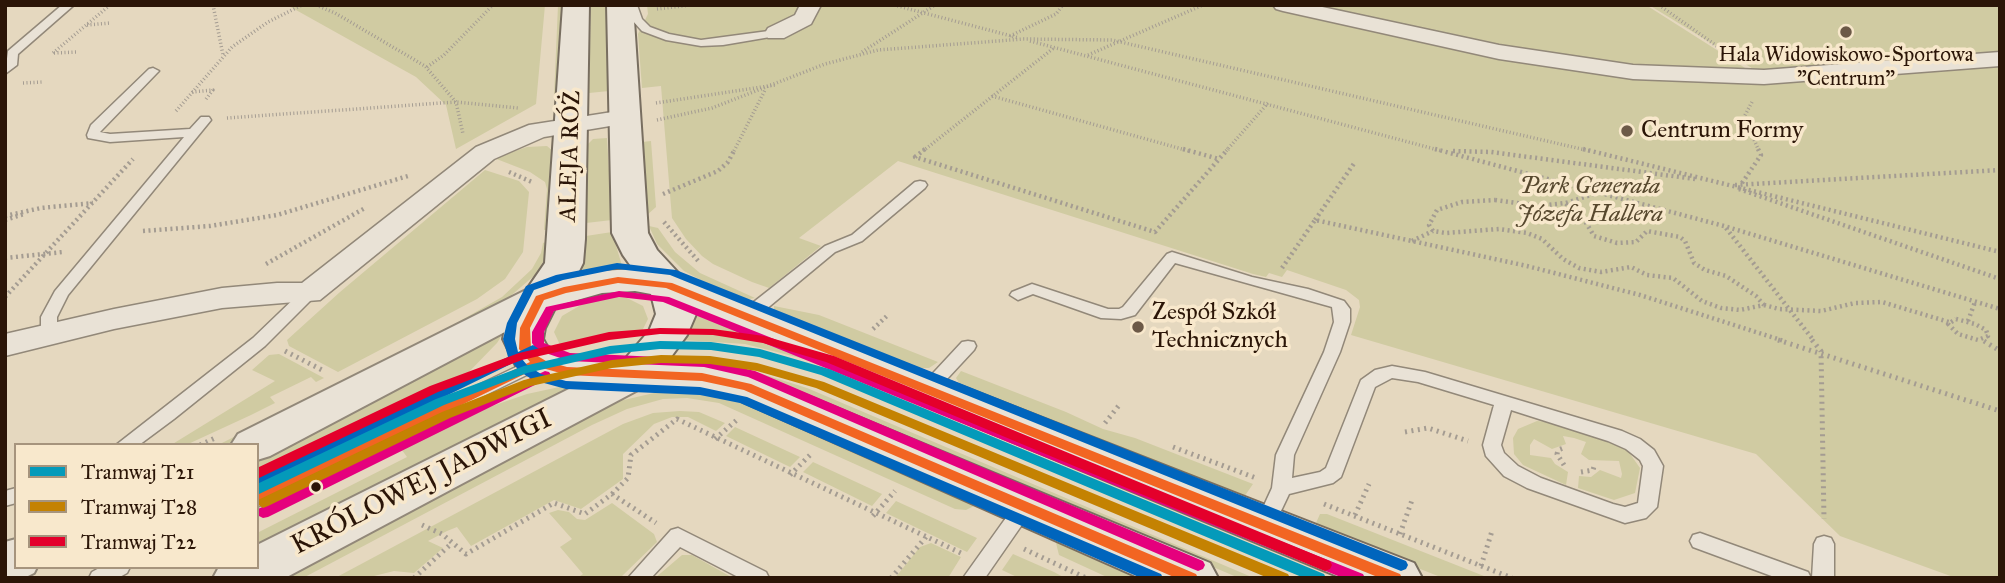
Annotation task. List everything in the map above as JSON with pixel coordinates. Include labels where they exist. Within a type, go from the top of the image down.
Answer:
[{"type":"main road","name":"ALEJA RÓŻ","points":[[540,298],[555,281],[564,263],[568,233],[576,5]]},
{"type":"main road","name":"ALEJA RÓŻ","points":[[620,5],[645,113],[631,233],[640,255],[668,285]]},
{"type":"main road","points":[[238,440],[540,298],[601,282],[635,280],[668,285],[928,388],[1273,507],[1398,556]]},
{"type":"main road","points":[[636,373],[674,324],[676,314],[668,285]]},
{"type":"main road","points":[[540,298],[523,339],[526,349],[539,362],[567,371],[702,377],[747,387],[1014,522],[1192,578]]},
{"type":"main road","name":"KRÓLOWEJ JADWIGI","points":[[259,568],[636,373]]},
{"type":"main road","name":"KRÓLOWEJ JADWIGI","points":[[239,578],[256,569]]},
{"type":"street","points":[[776,33],[803,19],[811,5]]},
{"type":"street","points":[[1283,5],[1572,65],[1668,75],[1764,77],[2000,59]]},
{"type":"street","points":[[5,345],[222,298],[276,292],[309,293],[472,162],[516,138],[547,128],[645,113]]},
{"type":"lane","points":[[5,71],[11,65],[12,53],[69,5]]},
{"type":"lane","points":[[632,5],[637,20],[646,29],[666,37],[701,43],[776,33]]},
{"type":"lane","points":[[153,71],[92,132],[99,137],[110,138],[194,133]]},
{"type":"lane","points":[[49,334],[50,317],[61,294],[205,120]]},
{"type":"lane","points":[[747,316],[830,249],[857,238],[920,185]]},
{"type":"lane","points":[[1018,295],[1032,289],[1107,314],[1121,314],[1129,311],[1172,257],[1338,304],[1343,315],[1332,352],[1285,455],[1273,507]]},
{"type":"lane","points":[[128,443],[168,415],[259,342],[309,293]]},
{"type":"lane","points":[[928,388],[968,346]]},
{"type":"lane","points":[[259,499],[539,362]]},
{"type":"lane","points":[[1273,507],[1335,472],[1367,384],[1381,374],[1392,372],[1419,376],[1615,436],[1633,444],[1647,455],[1653,466],[1647,507],[1639,513],[1625,515],[1534,483],[1511,471],[1495,456],[1492,445],[1504,403]]},
{"type":"lane","points":[[978,571],[1014,522]]},
{"type":"lane","points":[[638,578],[678,536],[759,578]]},
{"type":"lane","points":[[1700,541],[1801,578]]},
{"type":"lane","points":[[1824,544],[1824,578]]},
{"type":"lane","points":[[99,578],[116,569]]},
{"type":"path","points":[[53,53],[110,5]]},
{"type":"path","points":[[213,5],[223,56]]},
{"type":"path","points":[[5,297],[154,136],[223,56],[242,38],[302,5]]},
{"type":"path","points":[[316,5],[346,19],[427,67],[456,102],[464,138]]},
{"type":"path","points":[[427,67],[444,55],[493,5]]},
{"type":"path","points":[[654,9],[691,5]]},
{"type":"path","points":[[894,5],[1724,226],[2000,309]]},
{"type":"path","points":[[860,53],[935,5]]},
{"type":"path","points":[[1010,36],[1056,14],[1063,5]]},
{"type":"path","points":[[1087,56],[1203,5]]},
{"type":"path","points":[[1659,5],[1697,30],[1691,30],[1764,77],[1744,117],[1761,155],[1742,184]]},
{"type":"path","points":[[87,25],[110,23]]},
{"type":"path","points":[[645,113],[712,108],[860,53],[921,45],[1024,39],[1120,41],[1668,169],[2000,252]]},
{"type":"path","points":[[1055,47],[915,157],[1155,232],[1268,103]]},
{"type":"path","points":[[645,113],[776,85]]},
{"type":"path","points":[[662,194],[702,179],[728,162],[765,90]]},
{"type":"path","points":[[992,96],[1219,159]]},
{"type":"path","points":[[205,120],[456,102],[529,108]]},
{"type":"path","points":[[1447,151],[1491,152],[1706,180]]},
{"type":"path","points":[[1270,285],[1355,162]]},
{"type":"path","points":[[496,168],[523,177],[537,188]]},
{"type":"path","points":[[1729,185],[2000,170]]},
{"type":"path","points":[[111,234],[210,226],[277,215],[419,173]]},
{"type":"path","points":[[1729,185],[2000,279]]},
{"type":"path","points":[[1433,231],[1429,225],[1432,215],[1452,204],[1495,200],[1538,206],[1565,203],[1599,192]]},
{"type":"path","points":[[5,218],[41,208],[93,203]]},
{"type":"path","points":[[1565,203],[1582,216],[1594,236],[1617,243],[1636,242],[1647,231],[1680,237],[1694,263],[1705,270],[1726,276],[1756,296],[1764,305]]},
{"type":"path","points":[[264,266],[372,204]]},
{"type":"path","points":[[1315,220],[1590,281],[1821,351],[2000,411]]},
{"type":"path","points":[[658,221],[667,224],[683,246],[705,266]]},
{"type":"path","points":[[1724,226],[1821,351],[1824,544]]},
{"type":"path","points":[[1412,241],[1433,231],[1446,233],[1508,229],[1542,239],[1570,263],[1589,271],[1631,267],[1647,275],[1672,278],[1702,301],[1721,308],[1740,310],[1764,305],[1821,311],[1855,303],[1882,302],[1949,322],[1956,319],[1968,321],[1986,330],[1989,337],[1983,340]]},
{"type":"path","points":[[5,258],[99,248]]},
{"type":"path","points":[[1968,321],[1975,302]]},
{"type":"path","points":[[873,329],[889,314]]},
{"type":"path","points":[[1949,322],[1950,328],[1958,334],[1983,340],[2000,351]]},
{"type":"path","points":[[862,325],[884,334]]},
{"type":"path","points":[[278,348],[326,373]]},
{"type":"path","points":[[1111,426],[1102,422],[1119,404]]},
{"type":"path","points":[[731,416],[750,425]]},
{"type":"path","points":[[421,524],[442,534],[466,554],[554,503],[585,514],[628,478],[631,455],[673,419],[926,537],[978,571]]},
{"type":"path","points":[[716,439],[738,419]]},
{"type":"path","points":[[1405,432],[1428,428],[1466,440]]},
{"type":"path","points":[[215,443],[238,440]]},
{"type":"path","points":[[1161,442],[1273,507],[1355,516],[1398,556],[1481,566],[1512,578]]},
{"type":"path","points":[[1573,447],[1561,448],[1557,454],[1561,463],[1573,470],[1590,472],[1595,463]]},
{"type":"path","points":[[800,448],[824,459]]},
{"type":"path","points":[[791,475],[812,453]]},
{"type":"path","points":[[1355,516],[1369,484]]},
{"type":"path","points":[[884,486],[907,496]]},
{"type":"path","points":[[874,514],[895,491]]},
{"type":"path","points":[[611,494],[678,536]]},
{"type":"path","points":[[1398,556],[1412,500]]},
{"type":"path","points":[[410,530],[432,519]]},
{"type":"path","points":[[1014,522],[1086,578]]},
{"type":"path","points":[[1481,566],[1492,531]]},
{"type":"path","points":[[891,578],[926,537]]},
{"type":"path","points":[[414,578],[452,543]]},
{"type":"green space","points":[[287,5],[545,5],[536,104],[456,149],[446,105],[416,77]]},
{"type":"green space","points":[[558,5],[564,5],[558,96],[554,97]]},
{"type":"green space","points":[[591,5],[607,5],[609,91],[589,93]]},
{"type":"green space","name":"Park Generała Józefa Hallera","points":[[647,5],[1646,5],[1753,73],[1791,69],[1755,70],[1649,5],[2000,5],[2000,578],[1956,578],[1840,536],[1756,454],[1351,335],[1360,307],[1359,300],[1346,290],[1287,270],[1282,277],[1269,273],[1266,277],[1253,274],[898,161],[799,238],[821,246],[769,288],[752,282],[702,256],[672,218],[661,86],[642,88],[638,34],[648,14]]},
{"type":"green space","points":[[607,138],[612,220],[586,223],[588,144],[593,139]]},
{"type":"green space","points":[[651,141],[656,207],[647,215],[642,142]]},
{"type":"green space","points":[[547,146],[554,152],[549,229],[544,230],[547,189],[545,182],[530,172],[494,158],[527,147]]},
{"type":"green space","points":[[485,170],[519,181],[529,192],[523,252],[505,279],[477,299],[338,372],[289,346],[287,340],[340,292]]},
{"type":"green space","points":[[649,226],[658,228],[675,252],[700,273],[755,298],[743,300],[729,295],[684,271],[657,244]]},
{"type":"green space","points":[[612,232],[623,269],[582,275],[586,236]]},
{"type":"green space","points":[[548,241],[546,257],[535,275],[500,305],[301,408],[230,443],[222,443],[430,338],[502,297],[532,269],[543,243]]},
{"type":"green space","points":[[611,296],[627,298],[643,306],[648,319],[641,333],[561,347],[554,332],[562,316],[586,302]]},
{"type":"green space","points":[[774,306],[819,315],[938,362],[929,368],[914,368],[780,314],[774,310]]},
{"type":"green space","points":[[696,311],[815,358],[812,361],[745,344],[683,340]]},
{"type":"green space","points":[[504,332],[466,375],[430,399],[382,425],[374,415],[259,469],[259,456]]},
{"type":"green space","points":[[279,354],[324,378],[316,382],[311,377],[270,397],[275,403],[190,443],[174,443],[275,381],[252,370],[269,355]]},
{"type":"green space","points":[[746,369],[807,388],[1254,578],[1239,578]]},
{"type":"green space","points":[[961,371],[1103,429],[1135,438],[1253,484],[1244,497],[1124,451],[961,386],[956,378]]},
{"type":"green space","points":[[564,386],[570,388],[259,551],[259,532],[407,457],[399,446],[469,414],[527,394]]},
{"type":"green space","points":[[697,391],[726,396],[749,404],[978,504],[966,510],[955,509],[719,403],[687,398],[663,399],[627,409],[592,425],[303,578],[273,578],[615,402],[654,393]]},
{"type":"green space","points":[[699,412],[725,423],[716,431],[688,417],[672,417],[654,424],[623,454],[623,479],[581,509],[554,500],[471,546],[457,527],[428,541],[443,548],[414,573],[394,571],[366,578],[335,578],[623,424],[653,413]]},
{"type":"green space","points":[[1537,421],[1609,441],[1628,451],[1640,468],[1635,493],[1614,500],[1578,488],[1579,476],[1591,477],[1600,470],[1621,478],[1622,474],[1619,461],[1589,460],[1581,454],[1586,442],[1574,438],[1563,436],[1566,444],[1552,449],[1534,439],[1530,445],[1530,455],[1551,458],[1568,472],[1566,485],[1523,465],[1514,454],[1513,438],[1518,429]]},
{"type":"green space","points":[[735,427],[800,457],[790,467],[726,436]]},
{"type":"green space","points":[[813,462],[882,494],[872,506],[803,472]]},
{"type":"green space","points":[[896,501],[977,538],[967,552],[886,513]]},
{"type":"green space","points":[[612,503],[654,534],[657,542],[620,578],[577,578],[583,574],[560,547],[572,539],[549,513],[558,510],[569,512],[577,519],[585,520]]},
{"type":"green space","points":[[1320,514],[1327,514],[1489,578],[1443,578],[1319,529],[1316,523]]},
{"type":"green space","points":[[1055,539],[1144,578],[1109,578],[1059,555]]},
{"type":"green space","points":[[931,543],[961,557],[948,578],[895,578],[920,547]]},
{"type":"green space","points":[[1013,554],[1065,578],[1019,578],[1002,570]]},
{"type":"green space","points":[[682,555],[692,555],[733,578],[655,578]]},
{"type":"tram line","name":"T22","points":[[259,473],[434,389],[519,357],[609,336],[660,331],[713,332],[764,340],[830,359],[1325,565]]},
{"type":"tram line","name":"T21","points":[[259,489],[440,402],[524,370],[610,350],[660,345],[711,346],[760,353],[825,372],[1319,578]]},
{"type":"tram line","name":"T28","points":[[263,503],[446,415],[528,383],[612,364],[661,359],[710,360],[757,367],[820,385],[1283,578]]},
{"type":"transit line","points":[[1156,578],[743,400],[700,391],[566,385],[537,377],[523,368],[513,355],[509,339],[512,323],[530,288],[560,277],[617,266],[672,272],[1401,565]]},
{"type":"transit line","points":[[1191,578],[747,387],[702,377],[567,371],[542,364],[532,358],[525,349],[525,328],[540,298],[564,290],[618,280],[668,285],[1395,578]]},
{"type":"transit line","points":[[1198,565],[751,374],[704,363],[569,357],[541,347],[538,343],[538,332],[550,309],[568,304],[619,294],[665,299],[1358,578]]},
{"type":"transit line","points":[[259,483],[533,349]]},
{"type":"transit line","points":[[259,499],[539,362]]},
{"type":"transit line","points":[[263,513],[545,375]]},
{"type":"place","name":"Hala Widowiskowo-Sportowa \"Centrum\"","points":[[1846,32]]},
{"type":"place","name":"Centrum Formy","points":[[1627,131]]},
{"type":"place","name":"Zespół Szkół Technicznych","points":[[1138,327]]}]
